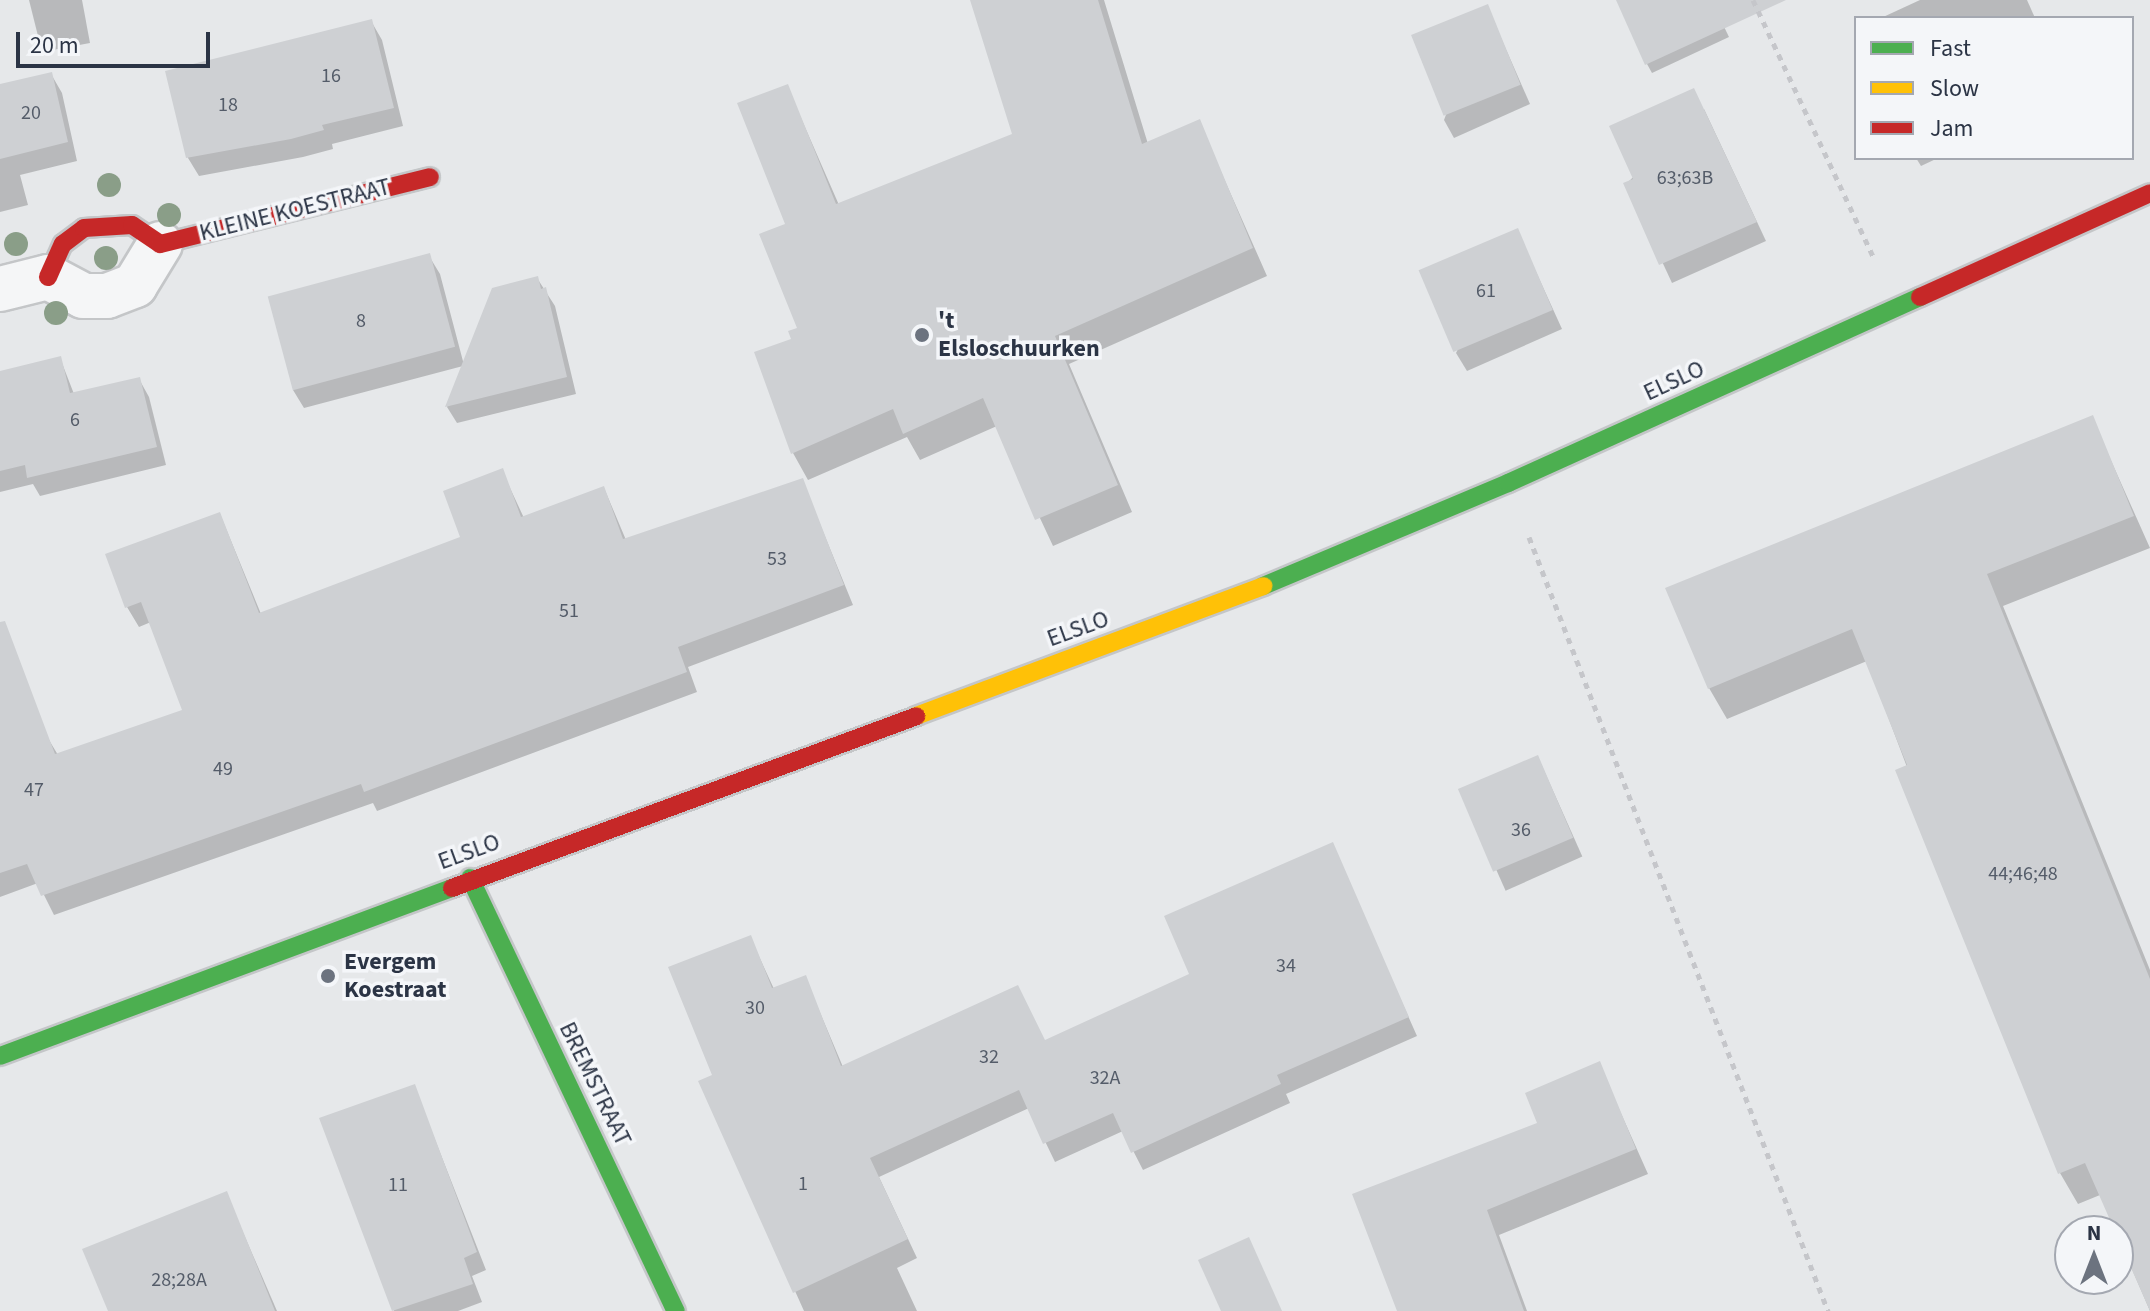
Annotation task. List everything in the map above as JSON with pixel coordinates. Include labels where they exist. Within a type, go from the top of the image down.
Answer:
[{"type":"street","name":"KLEINE KOESTRAAT","points":[[160,244],[430,177]]},
{"type":"street","name":"ELSLO","points":[[0,1056],[470,878],[1275,582],[1508,483],[2150,193]]},
{"type":"street","points":[[0,289],[48,277],[83,296],[107,296],[135,285],[160,244],[132,225],[84,228],[63,244],[48,277]]},
{"type":"street","name":"BREMSTRAAT","points":[[470,878],[676,1311]]},
{"type":"path","points":[[1753,0],[1897,305]]},
{"type":"path","points":[[1508,483],[1828,1311]]},
{"type":"building","points":[[970,0],[1098,0],[1142,144],[1200,119],[1253,248],[1055,336],[1118,485],[1035,520],[983,398],[903,434],[893,409],[791,454],[754,352],[791,339],[788,331],[797,328],[759,234],[785,224],[737,103],[788,84],[836,204],[1012,134]]},
{"type":"building","points":[[1616,0],[1786,0],[1645,65]]},
{"type":"building","points":[[1488,4],[1521,85],[1444,116],[1411,35]]},
{"type":"building","points":[[372,19],[394,108],[322,125],[324,130],[291,139],[186,158],[165,71]]},
{"type":"building","points":[[52,72],[68,142],[0,159],[0,84]]},
{"type":"building","points":[[1694,88],[1757,222],[1659,265],[1623,183],[1633,179],[1609,126]]},
{"type":"building","points":[[1518,228],[1553,310],[1453,352],[1419,270]]},
{"type":"building","points":[[430,253],[455,347],[293,390],[268,296]]},
{"type":"building","points":[[538,276],[541,289],[546,287],[567,377],[445,407],[492,288]]},
{"type":"building","points":[[61,356],[70,393],[140,377],[157,447],[27,478],[25,465],[0,471],[0,371]]},
{"type":"building","points":[[2093,415],[2134,516],[1987,574],[2150,979],[2150,1311],[2134,1275],[2134,1215],[2108,1215],[2085,1163],[2058,1174],[1895,770],[1907,765],[1852,629],[1708,689],[1665,588]]},
{"type":"building","points":[[503,468],[521,517],[604,486],[623,539],[803,478],[844,585],[678,647],[687,672],[364,792],[361,784],[41,896],[27,864],[0,873],[0,622],[5,621],[55,754],[182,710],[141,602],[125,608],[105,554],[220,512],[259,613],[460,537],[443,491]]},
{"type":"building","points":[[1538,755],[1573,838],[1493,872],[1458,789]]},
{"type":"building","points":[[1333,842],[1409,1017],[1277,1075],[1281,1084],[1131,1153],[1113,1113],[1043,1144],[1019,1090],[870,1158],[908,1239],[793,1293],[698,1081],[712,1075],[668,967],[751,935],[772,988],[806,975],[841,1066],[1018,985],[1045,1040],[1189,974],[1164,916]]},
{"type":"building","points":[[1600,1061],[1636,1149],[1487,1210],[1524,1311],[1397,1311],[1352,1194],[1537,1123],[1525,1093]]},
{"type":"building","points":[[415,1084],[477,1252],[464,1258],[473,1284],[392,1311],[319,1118]]},
{"type":"building","points":[[227,1191],[275,1311],[108,1311],[82,1249]]},
{"type":"building","points":[[1249,1237],[1282,1311],[1221,1311],[1198,1260]]},
{"type":"traffic: fast","points":[[1263,586],[1508,483],[1920,297]]},
{"type":"traffic: fast","points":[[470,878],[676,1311]]},
{"type":"traffic: fast","points":[[0,1056],[452,888]]},
{"type":"traffic: slow","points":[[916,716],[1263,586]]},
{"type":"traffic: jam","points":[[48,277],[63,244],[84,228],[132,225],[160,244],[430,177]]},
{"type":"traffic: jam","points":[[1920,297],[2150,193]]},
{"type":"traffic: jam","points":[[452,888],[916,716]]},
{"type":"place","name":"'t Elsloschuurken","points":[[922,335]]},
{"type":"place","name":"Evergem Koestraat","points":[[328,976]]}]
